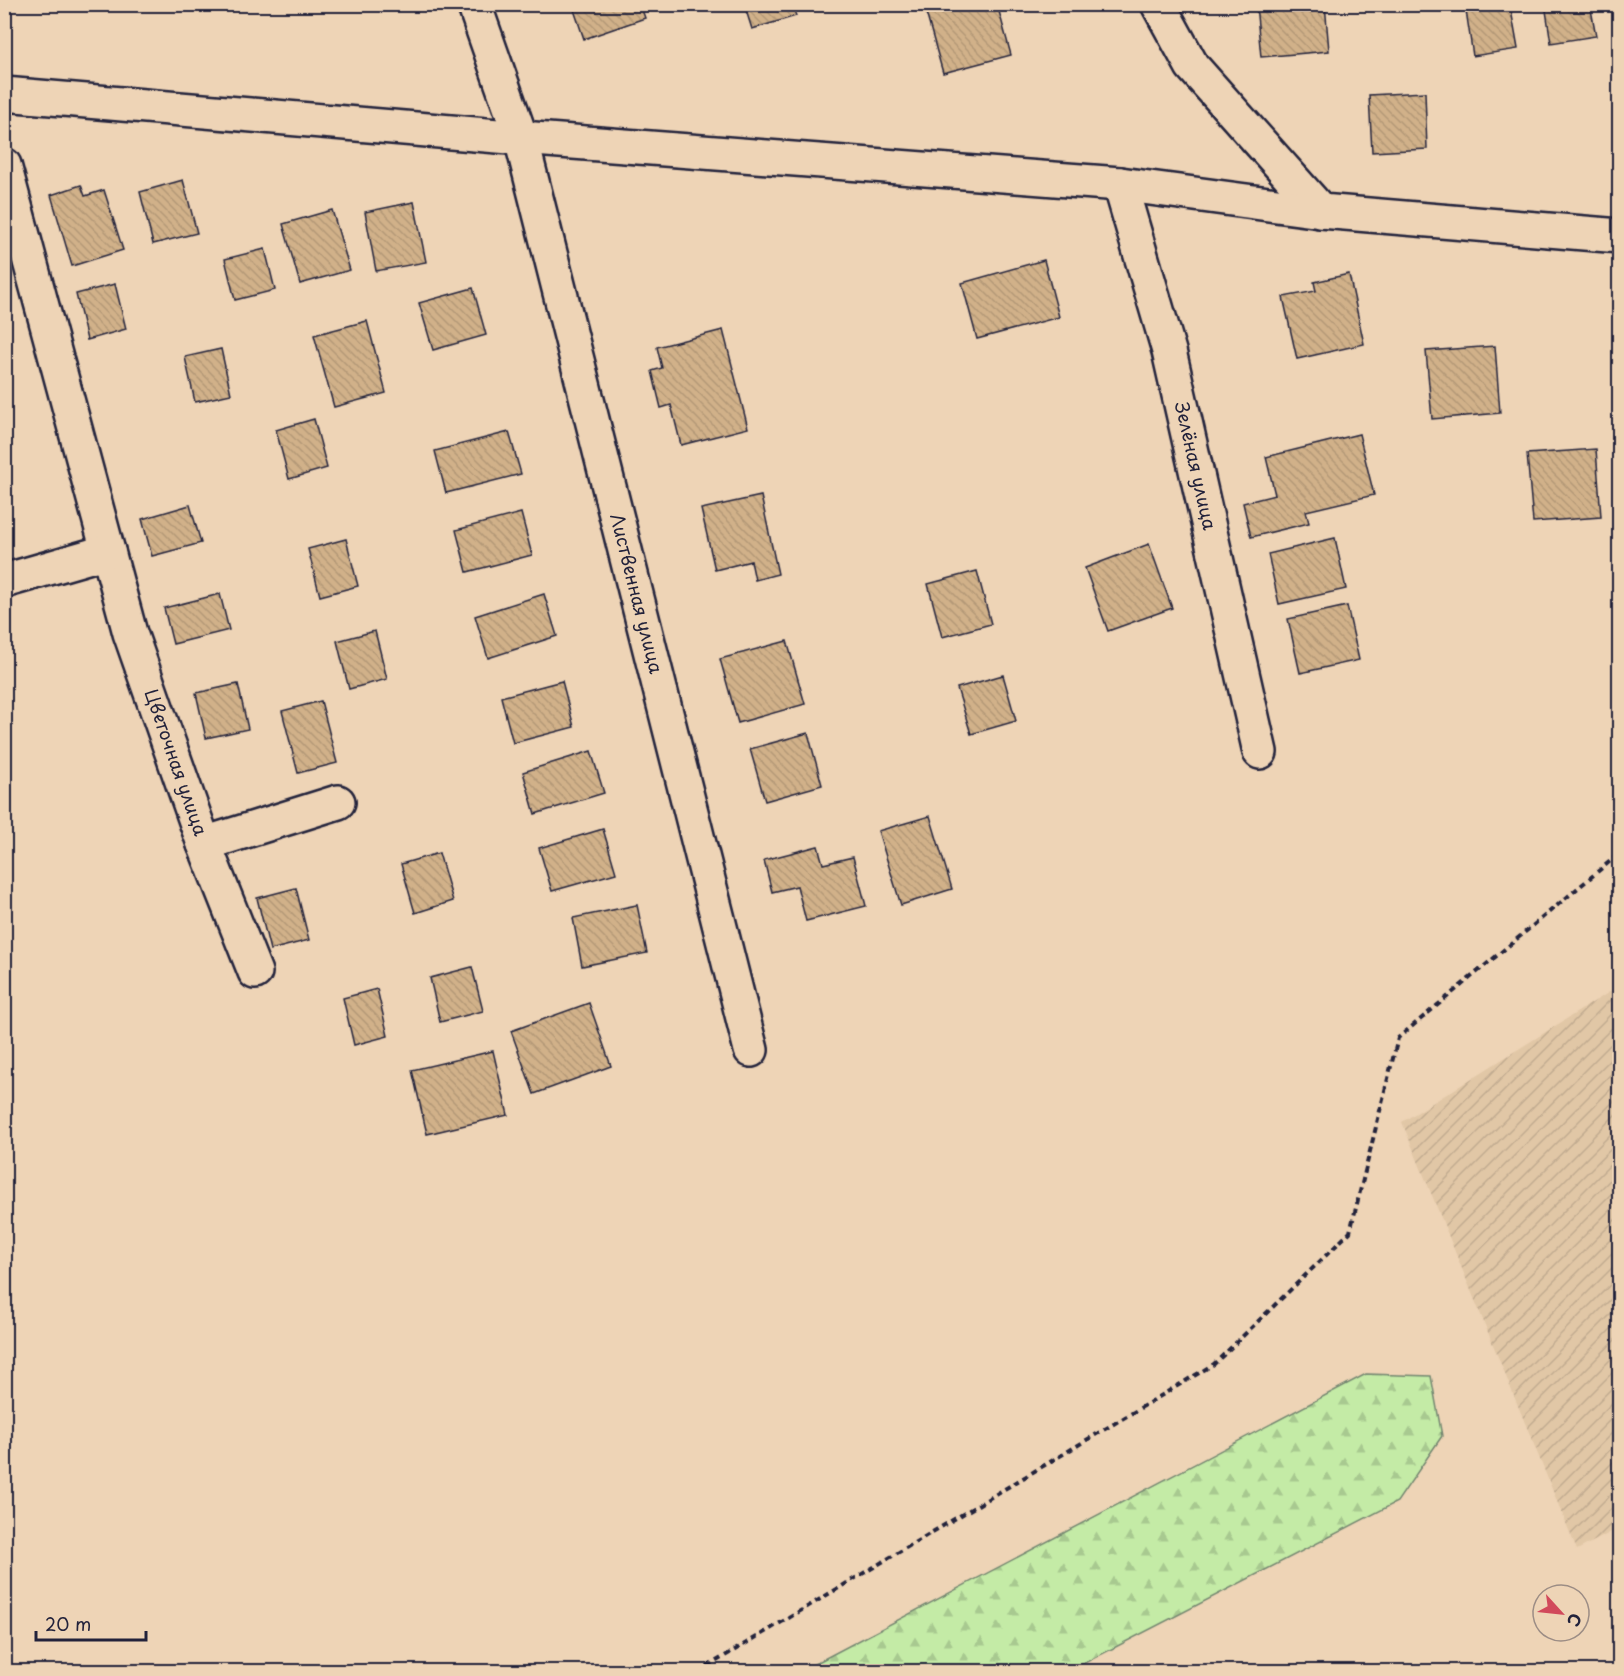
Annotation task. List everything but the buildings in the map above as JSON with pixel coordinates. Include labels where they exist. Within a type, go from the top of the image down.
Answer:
[{"type":"street","name":"Лиственная улица","points":[[474,4],[521,138],[751,1050]]},
{"type":"street","points":[[1158,4],[1192,66],[1321,211]]},
{"type":"street","points":[[4,94],[521,138],[1120,184],[1321,211],[1620,236]]},
{"type":"street","name":"Цветочная улица","points":[[4,165],[130,633],[204,844],[255,972]]},
{"type":"street","name":"Зелёная улица","points":[[1120,184],[1169,351],[1260,752]]},
{"type":"street","points":[[4,581],[108,551]]},
{"type":"street","points":[[204,844],[338,802]]},
{"type":"path","points":[[698,1671],[1214,1364],[1350,1232],[1398,1038],[1620,853]]},
{"type":"shaded area","points":[[1619,986],[1619,1528],[1577,1550],[1402,1122]]},
{"type":"green space","points":[[1366,1374],[1431,1376],[1442,1436],[1397,1502],[1069,1671],[801,1671]]}]
